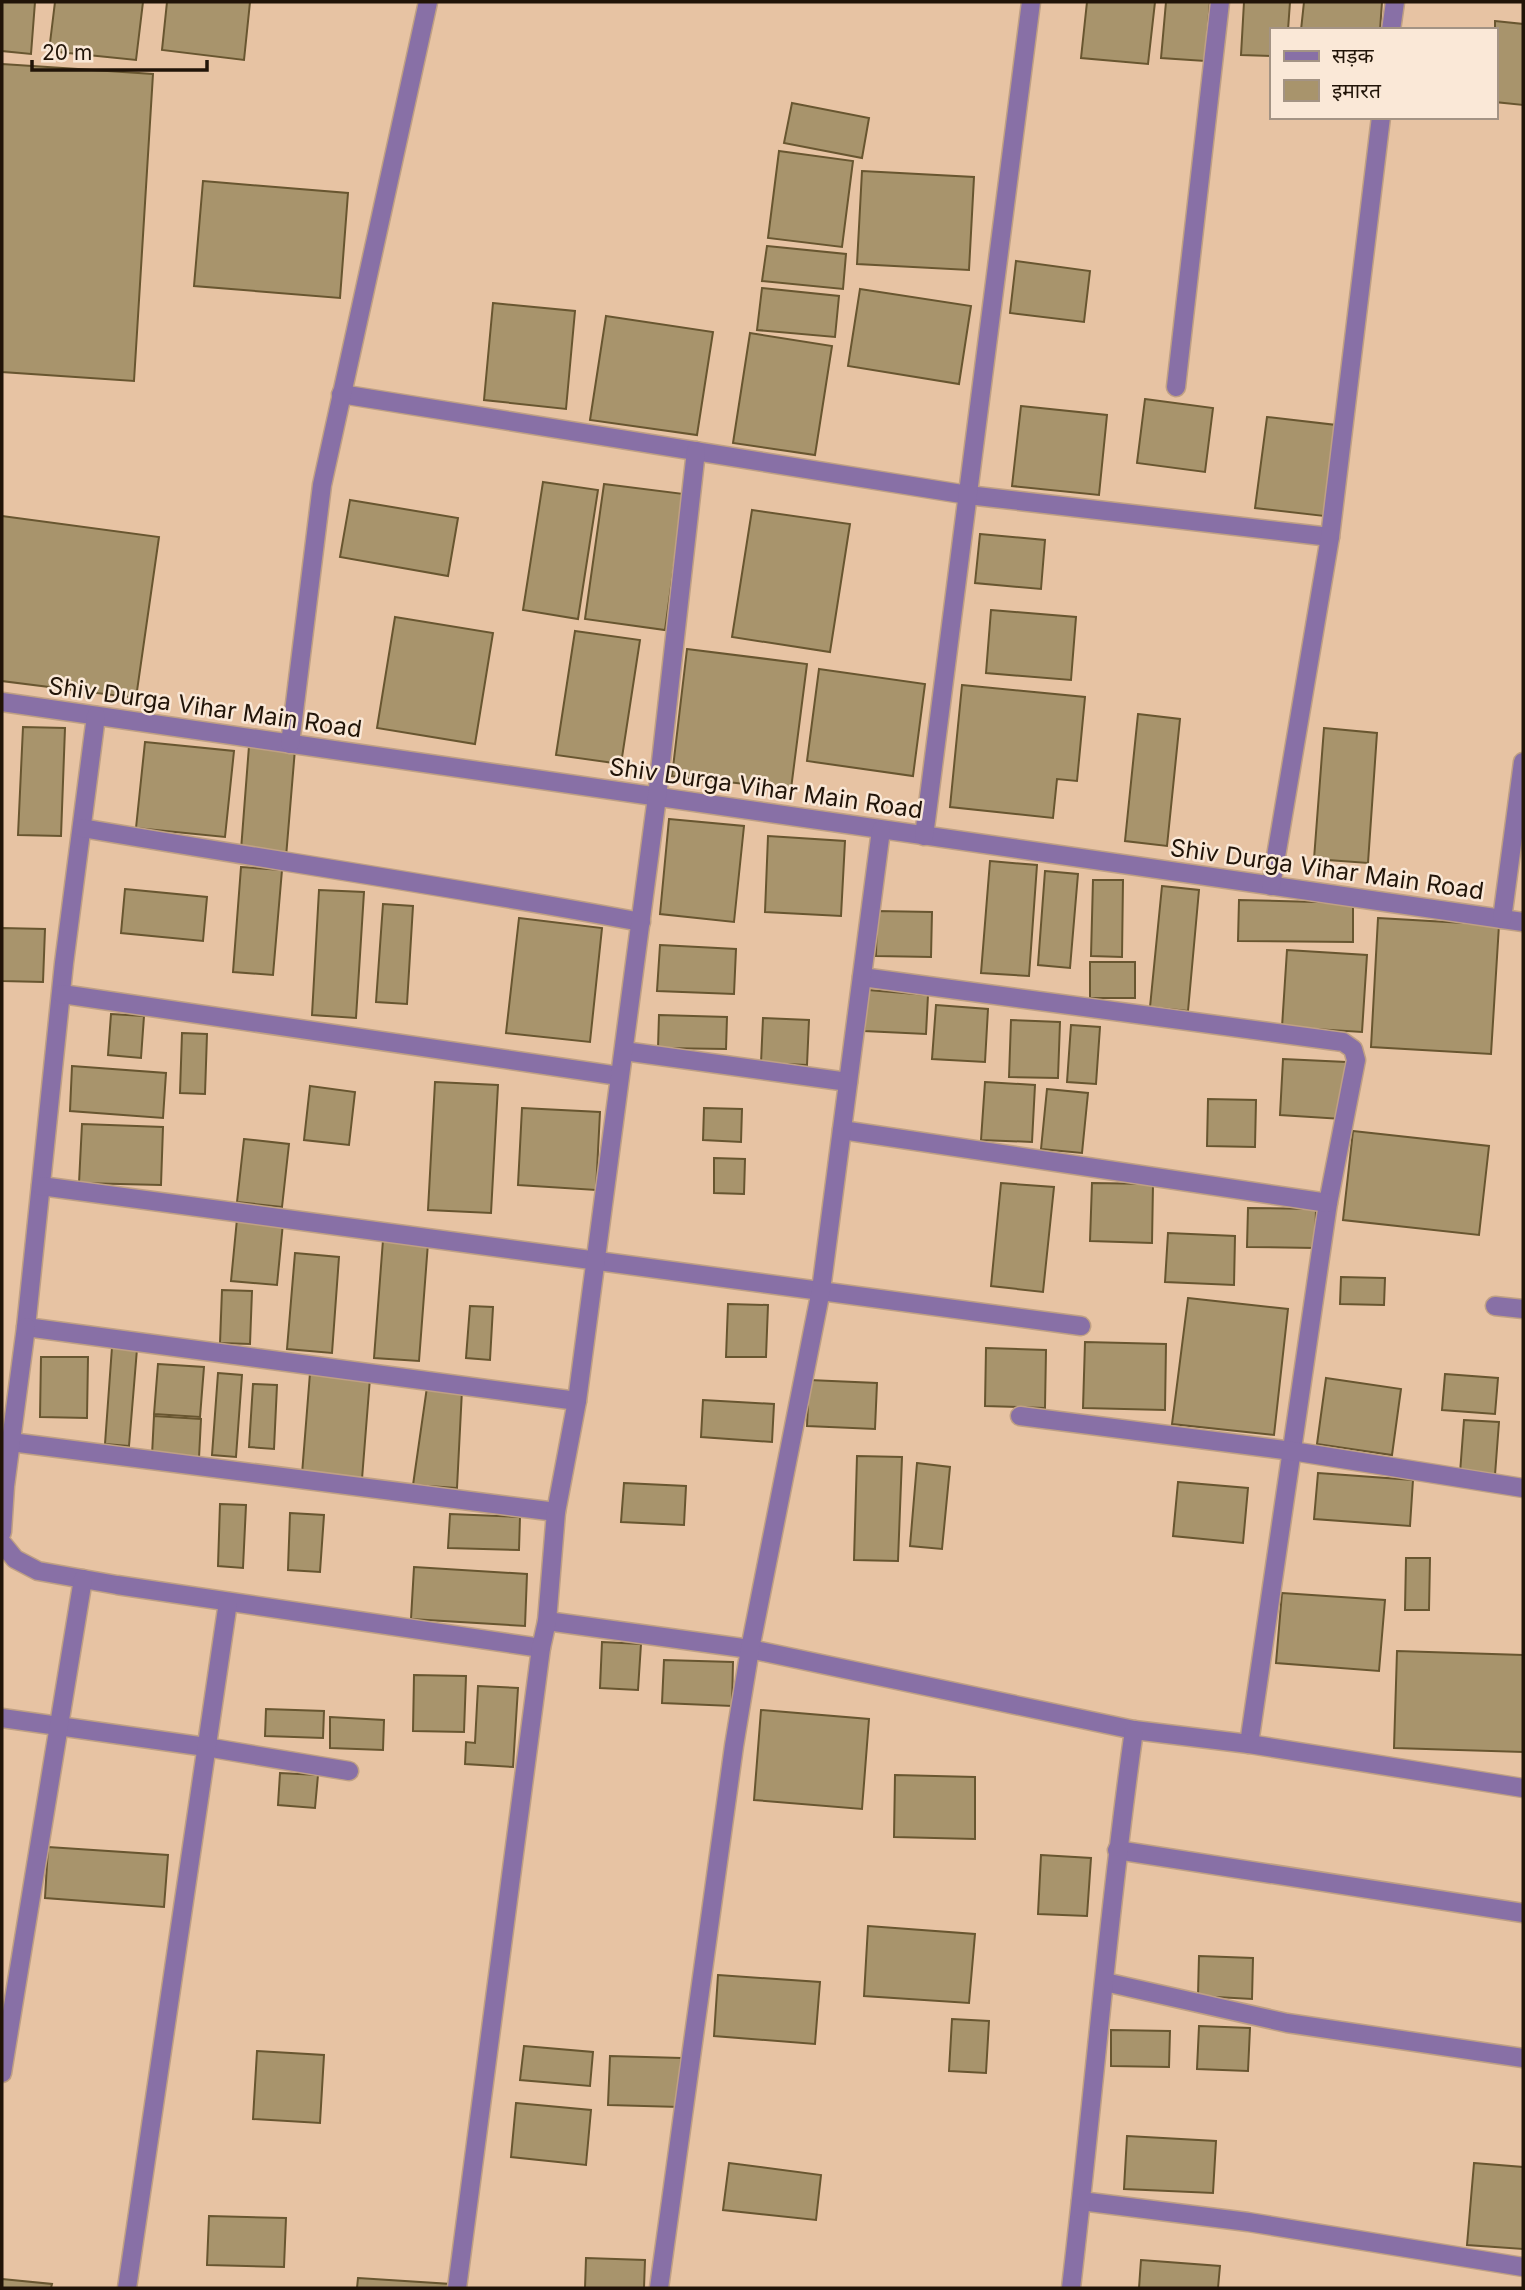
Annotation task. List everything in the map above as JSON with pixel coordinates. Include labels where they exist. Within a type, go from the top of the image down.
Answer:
[{"type":"street","points":[[290,744],[322,485],[428,2]]},
{"type":"street","points":[[924,836],[1031,2]]},
{"type":"street","points":[[1176,387],[1220,2]]},
{"type":"street","points":[[1391,28],[1395,2]]},
{"type":"street","points":[[1271,886],[1330,537],[1381,119]]},
{"type":"street","points":[[341,394],[968,495],[1330,537]]},
{"type":"street","points":[[457,2288],[541,1648],[547,1621],[556,1512],[577,1401],[641,922],[696,451]]},
{"type":"street","name":"Shiv Durga Vihar Main Road","points":[[2,702],[1523,922]]},
{"type":"street","points":[[2,1532],[10,1442],[26,1327],[62,994],[96,716]]},
{"type":"street","points":[[1502,919],[1523,762]]},
{"type":"street","points":[[82,828],[318,868],[477,891],[641,922]]},
{"type":"street","points":[[659,2288],[734,1746],[750,1649],[821,1290],[881,830]]},
{"type":"street","points":[[862,977],[1343,1042],[1353,1049],[1356,1060],[1328,1203],[1249,1744]]},
{"type":"street","points":[[62,994],[619,1076]]},
{"type":"street","points":[[624,1051],[848,1082]]},
{"type":"street","points":[[842,1130],[1328,1203]]},
{"type":"street","points":[[41,1186],[1082,1326]]},
{"type":"street","points":[[1495,1306],[1523,1309]]},
{"type":"street","points":[[26,1327],[577,1401]]},
{"type":"street","points":[[1020,1416],[1292,1451],[1523,1488]]},
{"type":"street","points":[[10,1442],[556,1512]]},
{"type":"street","points":[[2,1542],[15,1559],[38,1571],[541,1648]]},
{"type":"street","points":[[2,2074],[83,1578]]},
{"type":"street","points":[[127,2288],[228,1602]]},
{"type":"street","points":[[547,1621],[750,1649],[1135,1730],[1249,1744],[1523,1788]]},
{"type":"street","points":[[2,1718],[206,1747],[349,1771]]},
{"type":"street","points":[[1071,2288],[1117,1850],[1135,1730]]},
{"type":"street","points":[[1117,1850],[1523,1913]]},
{"type":"street","points":[[1105,1982],[1287,2023],[1523,2058]]},
{"type":"street","points":[[1082,2201],[1248,2222],[1523,2267]]},
{"type":"building","points":[[2,2],[35,2],[31,54],[2,51]]},
{"type":"building","points":[[55,2],[143,2],[136,60],[49,51]]},
{"type":"building","points":[[167,2],[250,2],[244,60],[162,50]]},
{"type":"building","points":[[1087,2],[1155,2],[1148,64],[1081,58]]},
{"type":"building","points":[[1166,2],[1210,2],[1205,61],[1161,58]]},
{"type":"building","points":[[1244,2],[1290,2],[1288,28],[1270,28],[1270,56],[1241,55]]},
{"type":"building","points":[[1304,2],[1382,2],[1380,28],[1301,28]]},
{"type":"building","points":[[1495,21],[1523,24],[1523,105],[1497,102]]},
{"type":"building","points":[[2,64],[153,74],[134,381],[2,372]]},
{"type":"building","points":[[792,103],[869,118],[862,158],[784,143]]},
{"type":"building","points":[[779,151],[853,161],[842,247],[768,238]]},
{"type":"building","points":[[862,171],[974,177],[969,270],[857,264]]},
{"type":"building","points":[[203,181],[348,193],[340,298],[194,286]]},
{"type":"building","points":[[767,246],[846,254],[843,289],[762,281]]},
{"type":"building","points":[[1016,261],[1090,271],[1084,322],[1010,313]]},
{"type":"building","points":[[762,288],[839,296],[835,337],[757,330]]},
{"type":"building","points":[[860,289],[971,306],[959,384],[848,366]]},
{"type":"building","points":[[493,303],[575,311],[566,409],[484,400]]},
{"type":"building","points":[[606,316],[713,332],[697,435],[590,420]]},
{"type":"building","points":[[750,333],[832,346],[815,455],[733,443]]},
{"type":"building","points":[[1145,399],[1213,408],[1205,472],[1137,463]]},
{"type":"building","points":[[1021,406],[1107,415],[1099,495],[1012,486]]},
{"type":"building","points":[[1267,417],[1336,425],[1324,516],[1255,508]]},
{"type":"building","points":[[543,482],[598,490],[578,619],[523,610]]},
{"type":"building","points":[[604,484],[684,494],[665,630],[585,619]]},
{"type":"building","points":[[350,500],[458,518],[448,576],[340,557]]},
{"type":"building","points":[[752,510],[850,524],[830,652],[732,637]]},
{"type":"building","points":[[2,516],[159,537],[136,698],[2,681]]},
{"type":"building","points":[[980,534],[1045,540],[1041,589],[975,583]]},
{"type":"building","points":[[991,610],[1076,617],[1071,680],[986,673]]},
{"type":"building","points":[[395,617],[493,633],[475,744],[377,728]]},
{"type":"building","points":[[575,631],[640,640],[621,764],[556,755]]},
{"type":"building","points":[[687,649],[807,664],[791,789],[672,776]]},
{"type":"building","points":[[819,669],[925,684],[913,776],[807,761]]},
{"type":"building","points":[[962,685],[1085,697],[1077,781],[1057,779],[1053,818],[950,807]]},
{"type":"building","points":[[1138,714],[1180,719],[1167,846],[1125,841]]},
{"type":"building","points":[[23,727],[65,728],[61,836],[18,835]]},
{"type":"building","points":[[1324,728],[1377,733],[1368,863],[1314,859]]},
{"type":"building","points":[[145,742],[234,751],[225,837],[136,828]]},
{"type":"building","points":[[249,746],[295,749],[286,857],[241,850]]},
{"type":"building","points":[[669,819],[744,826],[734,922],[660,914]]},
{"type":"building","points":[[768,836],[845,841],[841,916],[765,912]]},
{"type":"building","points":[[990,861],[1037,865],[1029,976],[981,973]]},
{"type":"building","points":[[241,867],[282,870],[273,975],[233,972]]},
{"type":"building","points":[[1045,871],[1078,874],[1070,968],[1038,965]]},
{"type":"building","points":[[1093,880],[1123,880],[1122,957],[1091,956]]},
{"type":"building","points":[[1162,886],[1199,890],[1188,1011],[1150,1007]]},
{"type":"building","points":[[125,889],[207,897],[203,941],[121,933]]},
{"type":"building","points":[[319,890],[364,892],[356,1018],[312,1015]]},
{"type":"building","points":[[1239,900],[1353,903],[1353,942],[1238,941]]},
{"type":"building","points":[[383,904],[413,906],[407,1004],[376,1002]]},
{"type":"building","points":[[877,911],[932,912],[931,957],[876,956]]},
{"type":"building","points":[[519,918],[602,928],[590,1042],[506,1033]]},
{"type":"building","points":[[1378,918],[1499,925],[1491,1054],[1371,1047]]},
{"type":"building","points":[[2,928],[45,929],[43,982],[2,981]]},
{"type":"building","points":[[660,945],[736,949],[734,994],[657,991]]},
{"type":"building","points":[[1287,950],[1367,955],[1362,1032],[1282,1027]]},
{"type":"building","points":[[1090,962],[1135,962],[1135,998],[1090,998]]},
{"type":"building","points":[[868,990],[928,995],[926,1034],[864,1031]]},
{"type":"building","points":[[936,1005],[988,1009],[985,1062],[932,1059]]},
{"type":"building","points":[[111,1014],[144,1016],[141,1058],[108,1055]]},
{"type":"building","points":[[659,1015],[727,1017],[726,1049],[658,1048]]},
{"type":"building","points":[[763,1018],[809,1020],[807,1065],[761,1063]]},
{"type":"building","points":[[1011,1020],[1060,1022],[1058,1078],[1009,1077]]},
{"type":"building","points":[[1071,1025],[1100,1027],[1096,1084],[1067,1082]]},
{"type":"building","points":[[182,1033],[207,1034],[205,1094],[180,1093]]},
{"type":"building","points":[[1283,1059],[1346,1062],[1342,1119],[1280,1115]]},
{"type":"building","points":[[72,1066],[166,1073],[163,1118],[70,1111]]},
{"type":"building","points":[[435,1082],[498,1085],[491,1213],[428,1210]]},
{"type":"building","points":[[985,1082],[1035,1085],[1032,1142],[981,1140]]},
{"type":"building","points":[[310,1086],[355,1092],[349,1145],[304,1140]]},
{"type":"building","points":[[1047,1089],[1088,1093],[1082,1153],[1041,1149]]},
{"type":"building","points":[[1208,1099],[1256,1100],[1255,1147],[1207,1146]]},
{"type":"building","points":[[522,1108],[600,1112],[596,1190],[518,1185]]},
{"type":"building","points":[[704,1108],[742,1109],[741,1142],[703,1140]]},
{"type":"building","points":[[82,1124],[163,1127],[161,1185],[79,1183]]},
{"type":"building","points":[[1353,1131],[1489,1146],[1479,1235],[1343,1220]]},
{"type":"building","points":[[244,1139],[289,1144],[282,1207],[237,1202]]},
{"type":"building","points":[[714,1158],[745,1159],[744,1194],[714,1193]]},
{"type":"building","points":[[1001,1183],[1054,1187],[1043,1292],[991,1286]]},
{"type":"building","points":[[1092,1183],[1153,1184],[1152,1243],[1090,1241]]},
{"type":"building","points":[[1248,1208],[1316,1209],[1315,1248],[1247,1247]]},
{"type":"building","points":[[237,1219],[283,1223],[277,1285],[231,1281]]},
{"type":"building","points":[[1168,1233],[1235,1236],[1234,1285],[1165,1282]]},
{"type":"building","points":[[383,1240],[428,1243],[419,1361],[374,1358]]},
{"type":"building","points":[[295,1253],[339,1257],[332,1353],[287,1349]]},
{"type":"building","points":[[1341,1277],[1385,1278],[1384,1305],[1340,1304]]},
{"type":"building","points":[[222,1290],[252,1291],[250,1344],[220,1343]]},
{"type":"building","points":[[1188,1298],[1288,1309],[1274,1435],[1172,1424]]},
{"type":"building","points":[[728,1304],[768,1305],[766,1357],[726,1357]]},
{"type":"building","points":[[470,1306],[493,1307],[490,1360],[466,1358]]},
{"type":"building","points":[[1085,1342],[1166,1344],[1165,1410],[1083,1408]]},
{"type":"building","points":[[112,1347],[137,1349],[129,1446],[105,1444]]},
{"type":"building","points":[[986,1348],[1046,1350],[1045,1408],[985,1406]]},
{"type":"building","points":[[41,1357],[88,1357],[87,1418],[40,1417]]},
{"type":"building","points":[[158,1364],[204,1367],[200,1417],[154,1414]]},
{"type":"building","points":[[218,1373],[242,1375],[236,1457],[212,1455]]},
{"type":"building","points":[[310,1373],[370,1378],[362,1479],[302,1474]]},
{"type":"building","points":[[1445,1374],[1498,1378],[1495,1414],[1442,1410]]},
{"type":"building","points":[[1326,1378],[1401,1389],[1392,1455],[1317,1444]]},
{"type":"building","points":[[809,1380],[877,1383],[875,1429],[807,1426]]},
{"type":"building","points":[[253,1384],[277,1385],[274,1449],[249,1447]]},
{"type":"building","points":[[427,1387],[462,1390],[457,1488],[413,1485]]},
{"type":"building","points":[[703,1400],[774,1404],[772,1442],[701,1437]]},
{"type":"building","points":[[154,1416],[201,1419],[199,1458],[152,1455]]},
{"type":"building","points":[[1464,1420],[1499,1422],[1495,1475],[1460,1473]]},
{"type":"building","points":[[857,1456],[902,1457],[898,1561],[854,1560]]},
{"type":"building","points":[[917,1463],[950,1467],[942,1549],[910,1546]]},
{"type":"building","points":[[1318,1473],[1413,1480],[1410,1526],[1314,1519]]},
{"type":"building","points":[[1178,1482],[1248,1488],[1243,1543],[1173,1536]]},
{"type":"building","points":[[624,1483],[686,1486],[684,1525],[621,1522]]},
{"type":"building","points":[[220,1504],[246,1505],[243,1568],[218,1566]]},
{"type":"building","points":[[290,1513],[324,1515],[320,1572],[288,1570]]},
{"type":"building","points":[[450,1514],[520,1517],[519,1550],[448,1548]]},
{"type":"building","points":[[1406,1558],[1430,1558],[1429,1610],[1405,1610]]},
{"type":"building","points":[[414,1567],[527,1574],[525,1626],[411,1619]]},
{"type":"building","points":[[1282,1593],[1385,1600],[1379,1671],[1276,1663]]},
{"type":"building","points":[[602,1642],[641,1644],[638,1690],[600,1688]]},
{"type":"building","points":[[1397,1651],[1523,1655],[1523,1752],[1394,1748]]},
{"type":"building","points":[[664,1660],[733,1662],[732,1706],[662,1703]]},
{"type":"building","points":[[414,1675],[466,1676],[464,1732],[413,1731]]},
{"type":"building","points":[[478,1686],[518,1688],[513,1767],[465,1764],[466,1742],[475,1743]]},
{"type":"building","points":[[266,1709],[324,1711],[323,1738],[265,1736]]},
{"type":"building","points":[[761,1710],[869,1719],[862,1809],[754,1800]]},
{"type":"building","points":[[330,1717],[384,1720],[383,1750],[330,1748]]},
{"type":"building","points":[[280,1773],[318,1775],[315,1808],[278,1805]]},
{"type":"building","points":[[895,1775],[975,1777],[975,1839],[894,1837]]},
{"type":"building","points":[[48,1847],[168,1855],[164,1907],[45,1898]]},
{"type":"building","points":[[1041,1855],[1091,1858],[1087,1916],[1038,1914]]},
{"type":"building","points":[[868,1926],[975,1934],[969,2003],[864,1996]]},
{"type":"building","points":[[1199,1956],[1253,1958],[1252,1999],[1198,1996]]},
{"type":"building","points":[[718,1975],[820,1982],[815,2044],[714,2036]]},
{"type":"building","points":[[952,2019],[989,2021],[986,2073],[949,2071]]},
{"type":"building","points":[[1199,2026],[1250,2028],[1248,2071],[1197,2069]]},
{"type":"building","points":[[1111,2030],[1170,2031],[1169,2067],[1111,2066]]},
{"type":"building","points":[[524,2046],[593,2052],[590,2086],[520,2080]]},
{"type":"building","points":[[257,2051],[324,2055],[320,2123],[253,2119]]},
{"type":"building","points":[[610,2056],[681,2058],[680,2107],[608,2105]]},
{"type":"building","points":[[516,2103],[591,2110],[586,2165],[511,2157]]},
{"type":"building","points":[[1127,2136],[1216,2141],[1213,2193],[1124,2189]]},
{"type":"building","points":[[729,2163],[821,2175],[816,2220],[723,2210]]},
{"type":"building","points":[[1474,2163],[1523,2167],[1523,2249],[1467,2245]]},
{"type":"building","points":[[209,2216],[286,2218],[284,2267],[207,2265]]},
{"type":"building","points":[[586,2258],[645,2260],[644,2288],[585,2288]]},
{"type":"building","points":[[1141,2260],[1220,2266],[1218,2288],[1139,2288]]},
{"type":"building","points":[[358,2278],[451,2284],[451,2288],[357,2288]]},
{"type":"building","points":[[2,2279],[52,2284],[51,2288],[2,2288]]}]
